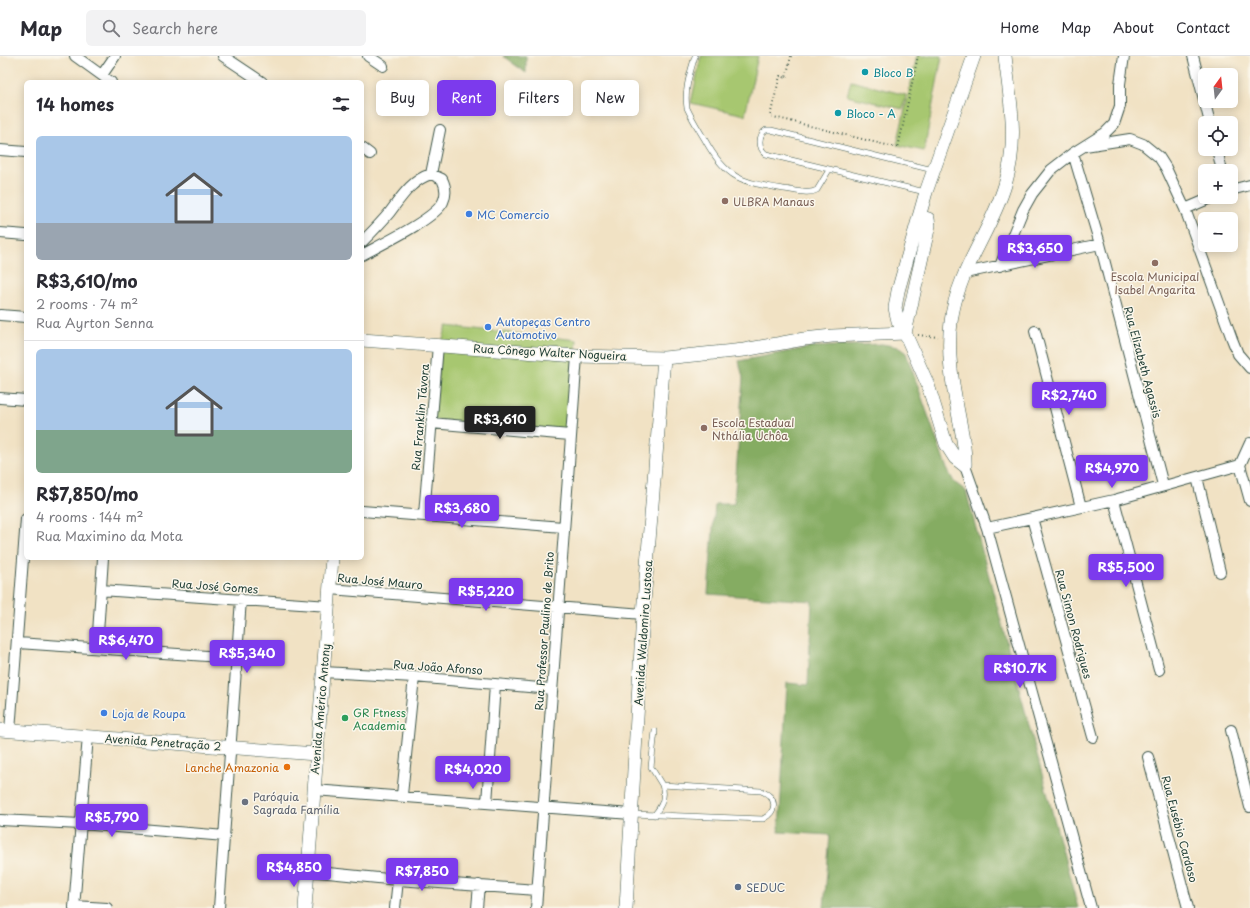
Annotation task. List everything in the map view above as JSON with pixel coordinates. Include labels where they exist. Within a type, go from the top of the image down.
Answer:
[{"type":"street","points":[[75,56],[109,80]]},
{"type":"street","points":[[102,75],[115,56]]},
{"type":"street","points":[[223,56],[259,80]]},
{"type":"street","points":[[368,56],[383,66]]},
{"type":"street","points":[[965,466],[956,458],[946,444],[928,385],[905,333],[898,321],[895,308],[898,291],[932,170],[974,56]]},
{"type":"street","points":[[1005,56],[1014,129],[1012,156],[1005,185],[965,273],[956,297],[949,338],[951,376],[964,442],[965,466],[987,528],[1091,908]]},
{"type":"street","points":[[1000,266],[1017,224],[1032,194],[1051,170],[1073,153],[1111,128],[1116,120],[1120,106],[1120,84],[1124,56]]},
{"type":"street","points":[[1193,56],[1208,116]]},
{"type":"street","points":[[431,174],[440,130]]},
{"type":"street","points":[[1085,146],[1125,139],[1143,144],[1159,157],[1166,168],[1185,209],[1223,319],[1238,354],[1250,368]]},
{"type":"street","points":[[0,150],[24,152]]},
{"type":"street","name":"Rua Elizabeth Agassis","points":[[1073,153],[1100,244],[1163,486]]},
{"type":"street","points":[[364,240],[376,228],[412,184],[422,177],[431,174],[442,179],[446,186],[446,192],[441,206],[429,216],[364,254]]},
{"type":"street","points":[[1238,188],[1250,185]]},
{"type":"street","points":[[1185,209],[1198,203]]},
{"type":"street","points":[[0,234],[24,235]]},
{"type":"street","points":[[965,273],[1100,244]]},
{"type":"street","points":[[0,315],[24,317]]},
{"type":"street","points":[[1035,331],[1081,507]]},
{"type":"street","name":"Rua Cônego Walter Nogueira","points":[[364,340],[577,356],[664,358],[744,350],[804,339],[832,336],[905,333]]},
{"type":"street","name":"Rua Franklin Távora","points":[[424,515],[438,345]]},
{"type":"street","name":"Rua Professor Paulino de Brito","points":[[536,908],[563,527],[577,356]]},
{"type":"street","name":"Avenida Waldomiro Lustosa","points":[[626,908],[643,614],[664,358]]},
{"type":"street","points":[[0,398],[24,400]]},
{"type":"street","points":[[432,423],[570,435]]},
{"type":"street","points":[[1250,442],[1240,465],[1248,484],[1250,501]]},
{"type":"street","points":[[987,528],[1114,500],[1240,465]]},
{"type":"street","points":[[1197,477],[1220,572]]},
{"type":"street","points":[[1114,500],[1159,670]]},
{"type":"street","points":[[364,511],[563,527]]},
{"type":"street","name":"Rua Simon Rodrigues","points":[[1032,518],[1093,737]]},
{"type":"street","points":[[5,731],[18,643],[24,550]]},
{"type":"street","points":[[97,648],[103,560]]},
{"type":"street","name":"Avenida Américo Antony","points":[[305,908],[332,560]]},
{"type":"street","name":"Rua José Mauro","points":[[330,589],[643,614]]},
{"type":"street","name":"Rua José Gomes","points":[[101,590],[329,606]]},
{"type":"street","points":[[219,908],[241,599]]},
{"type":"street","points":[[18,643],[236,658]]},
{"type":"street","name":"Rua João Afonso","points":[[323,672],[414,677],[552,689]]},
{"type":"street","points":[[402,795],[414,677]]},
{"type":"street","points":[[487,803],[494,684]]},
{"type":"street","points":[[1231,730],[1250,807]]},
{"type":"street","name":"Avenida Penetração 2","points":[[5,731],[316,754]]},
{"type":"street","points":[[88,736],[74,907],[107,908]]},
{"type":"street","name":"Rua Eusébio Cardoso","points":[[1148,757],[1188,908]]},
{"type":"street","points":[[314,790],[402,795],[631,814]]},
{"type":"street","points":[[0,820],[81,824],[225,836]]},
{"type":"street","points":[[308,871],[398,880],[537,890]]},
{"type":"street","points":[[395,908],[398,880]]},
{"type":"street","points":[[478,908],[479,885]]},
{"type":"lane","points":[[695,56],[686,99],[687,108],[715,158],[723,168],[732,175],[748,182],[807,192],[817,190],[828,170]]},
{"type":"lane","points":[[926,192],[828,170],[766,154],[760,147],[762,134],[766,130],[771,130],[932,170]]},
{"type":"lane","points":[[654,731],[651,767],[662,785],[664,792],[660,809],[654,815]]},
{"type":"lane","points":[[631,814],[763,819],[769,815],[773,808],[773,800],[769,794],[761,791],[662,785]]},
{"type":"path","points":[[792,56],[786,78],[780,76],[770,116],[898,148],[918,56]]},
{"type":"path","points":[[905,333],[949,338]]},
{"type":"green space","points":[[503,56],[526,56],[526,73]]},
{"type":"green space","points":[[701,56],[758,56],[745,115],[691,103]]},
{"type":"green space","points":[[917,56],[942,56],[924,151],[897,145]]},
{"type":"green space","points":[[851,81],[906,95],[903,109],[847,96]]},
{"type":"green space","points":[[447,326],[577,340],[568,432],[434,420],[442,341]]},
{"type":"green space","points":[[882,344],[898,347],[906,353],[947,469],[954,482],[966,491],[1078,908],[824,908],[830,835],[779,832],[787,683],[808,685],[812,601],[708,594],[715,504],[734,504],[743,378],[739,361],[813,347]]},
{"type":"place","name":"Bloco B","points":[[865,72]]},
{"type":"place","name":"Bloco - A","points":[[838,113]]},
{"type":"place","name":"ULBRA Manaus","points":[[725,201]]},
{"type":"place","name":"MC Comercio","points":[[469,214]]},
{"type":"place","name":"Escola Municipal Isabel Angarita","points":[[1155,263]]},
{"type":"place","name":"Autopeças Centro Automotivo","points":[[488,327]]},
{"type":"place","name":"Escola Estadual Nthália Uchôa","points":[[704,428]]},
{"type":"place","name":"Loja de Roupa","points":[[104,713]]},
{"type":"place","name":"GR Ftness Academia","points":[[345,718]]},
{"type":"place","name":"Lanche Amazonia","points":[[287,767]]},
{"type":"place","name":"Paróquia Sagrada Família","points":[[245,802]]},
{"type":"place","name":"SEDUC","points":[[738,887]]}]
